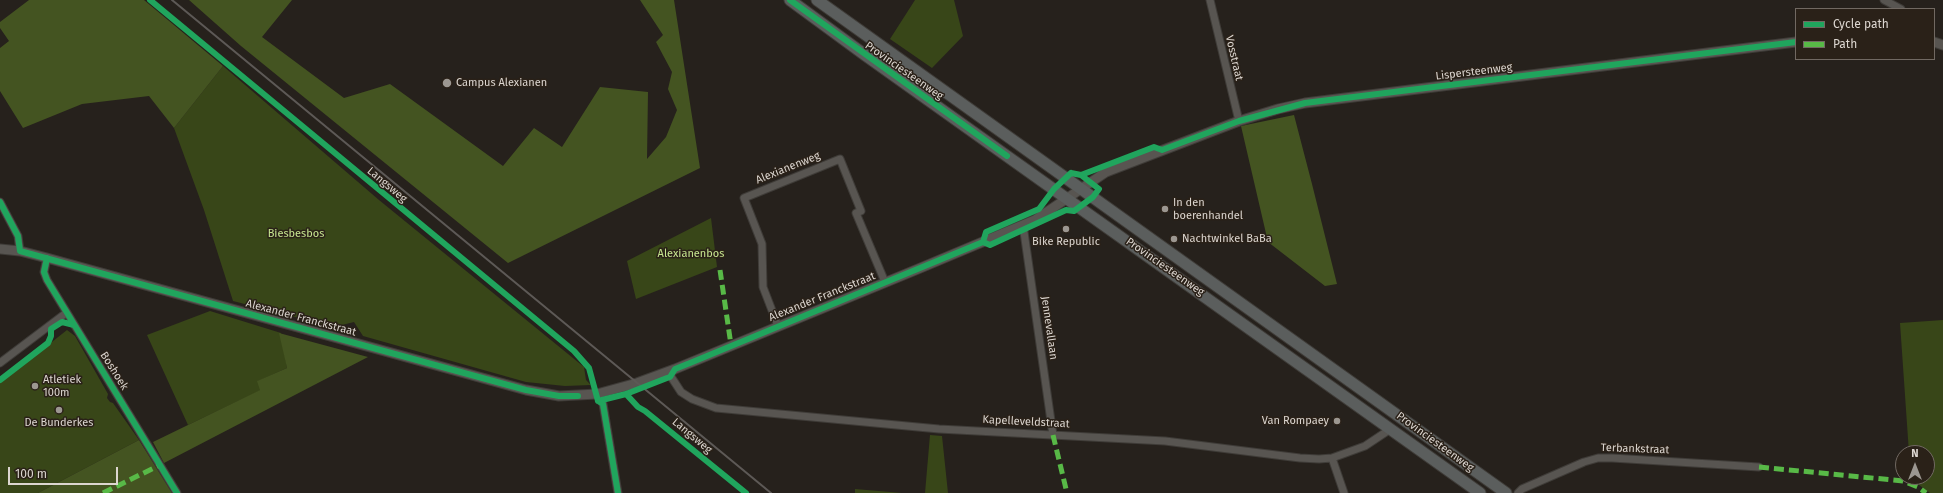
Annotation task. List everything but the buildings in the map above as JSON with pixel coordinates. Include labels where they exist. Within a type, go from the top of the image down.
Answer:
[{"type":"main road","name":"Provinciesteenweg","points":[[790,0],[1480,493]]},
{"type":"main road","name":"Provinciesteenweg","points":[[817,0],[1506,493]]},
{"type":"main road","points":[[1404,438],[1400,433],[1402,427],[1406,426],[1414,431],[1421,432]]},
{"type":"street","name":"Vosstraat","points":[[1210,0],[1239,121]]},
{"type":"street","points":[[1884,0],[1899,8]]},
{"type":"street","name":"Lispersteenweg","points":[[1067,198],[1106,172],[1239,121],[1305,103],[1795,42]]},
{"type":"street","name":"Alexianenweg","points":[[778,326],[763,287],[762,244],[744,198],[840,159],[861,211],[856,213],[885,282]]},
{"type":"street","name":"Alexander Franckstraat","points":[[0,249],[20,251],[47,258],[541,393],[559,396],[597,394],[637,383],[668,372],[1023,225],[1045,214],[1067,198]]},
{"type":"street","points":[[0,202],[18,236],[20,251]]},
{"type":"street","name":"Jennevallaan","points":[[1023,225],[1053,435]]},
{"type":"street","name":"Boshoek","points":[[47,258],[45,276],[177,493]]},
{"type":"street","points":[[0,363],[66,312]]},
{"type":"street","name":"Kapelleveldstraat","points":[[668,372],[680,392],[692,400],[716,408],[939,429],[1165,441],[1300,458],[1332,458],[1365,446],[1386,432],[1388,427]]},
{"type":"street","points":[[603,404],[618,493]]},
{"type":"street","points":[[1332,458],[1344,493]]},
{"type":"street","name":"Terbankstraat","points":[[1518,493],[1522,489],[1584,462],[1598,458],[1759,467]]},
{"type":"green space","points":[[29,0],[144,0],[223,66],[174,128],[149,96],[82,104],[23,128],[0,91],[0,48],[9,41],[0,28],[0,22]]},
{"type":"green space","points":[[189,0],[292,0],[262,37],[344,98],[390,84],[503,166],[534,128],[562,147],[600,87],[648,92],[647,159],[666,137],[677,110],[668,89],[672,72],[656,42],[663,35],[640,0],[674,0],[700,168],[508,263],[241,46]]},
{"type":"green space","points":[[915,0],[954,0],[963,36],[932,68],[890,39]]},
{"type":"green space","name":"Biesbesbos","points":[[223,66],[379,200],[584,367],[586,380],[591,385],[565,386],[526,382],[363,336],[354,322],[334,327],[233,301],[204,210],[174,128]]},
{"type":"green space","points":[[1294,115],[1337,284],[1325,286],[1268,242],[1241,126]]},
{"type":"green space","name":"Alexianenbos","points":[[711,218],[717,267],[636,299],[627,261]]},
{"type":"green space","points":[[210,311],[281,333],[287,368],[258,381],[261,390],[188,425],[147,335]]},
{"type":"green space","points":[[1943,320],[1943,493],[1930,493],[1919,485],[1935,485],[1935,445],[1908,445],[1900,323]]},
{"type":"green space","name":"De Bunderkes","points":[[67,330],[75,336],[108,394],[107,398],[113,403],[139,440],[38,493],[0,493],[0,383]]},
{"type":"green space","points":[[279,333],[368,357],[164,463],[153,442],[260,390],[257,381],[287,368]]},
{"type":"green space","points":[[930,435],[942,436],[948,493],[925,493]]},
{"type":"green space","points":[[139,440],[172,493],[38,493]]},
{"type":"green space","points":[[855,489],[902,493],[855,493]]},
{"type":"railway","points":[[172,0],[771,493]]},
{"type":"marked path","points":[[720,270],[731,345]]},
{"type":"marked path","points":[[1053,435],[1067,493]]},
{"type":"marked path","points":[[103,493],[160,465]]},
{"type":"marked path","points":[[1759,467],[1903,481],[1918,487],[1926,493]]},
{"type":"cycle path","name":"Langsweg","points":[[150,0],[574,351],[589,368],[598,401]]},
{"type":"cycle path","points":[[790,0],[1007,156]]},
{"type":"cycle path","points":[[1081,175],[1154,147],[1162,150],[1239,121],[1305,103],[1795,42]]},
{"type":"cycle path","points":[[1071,173],[1081,175],[1099,189],[1093,197],[1074,211],[1066,210],[990,245],[983,242],[986,232],[1039,209],[1054,189],[1071,173]]},
{"type":"cycle path","points":[[0,202],[18,236],[20,251],[526,390],[559,396],[578,396]]},
{"type":"cycle path","points":[[598,401],[626,394],[670,377],[675,369],[983,242]]},
{"type":"cycle path","points":[[47,258],[44,272],[47,280],[177,493]]},
{"type":"cycle path","points":[[0,380],[48,343],[51,336],[51,329],[62,322],[74,325]]},
{"type":"cycle path","name":"Langsweg","points":[[626,394],[638,407],[645,411],[746,493]]},
{"type":"cycle path","points":[[598,401],[603,404],[618,493]]},
{"type":"place","name":"Campus Alexianen","points":[[447,83]]},
{"type":"place","name":"In den boerenhandel","points":[[1165,209]]},
{"type":"place","name":"Bike Republic","points":[[1066,229]]},
{"type":"place","name":"Nachtwinkel BaBa","points":[[1174,239]]},
{"type":"place","name":"Atletiek 100m","points":[[35,386]]},
{"type":"place","name":"De Bunderkes","points":[[59,410]]},
{"type":"place","name":"Van Rompaey","points":[[1337,421]]}]
